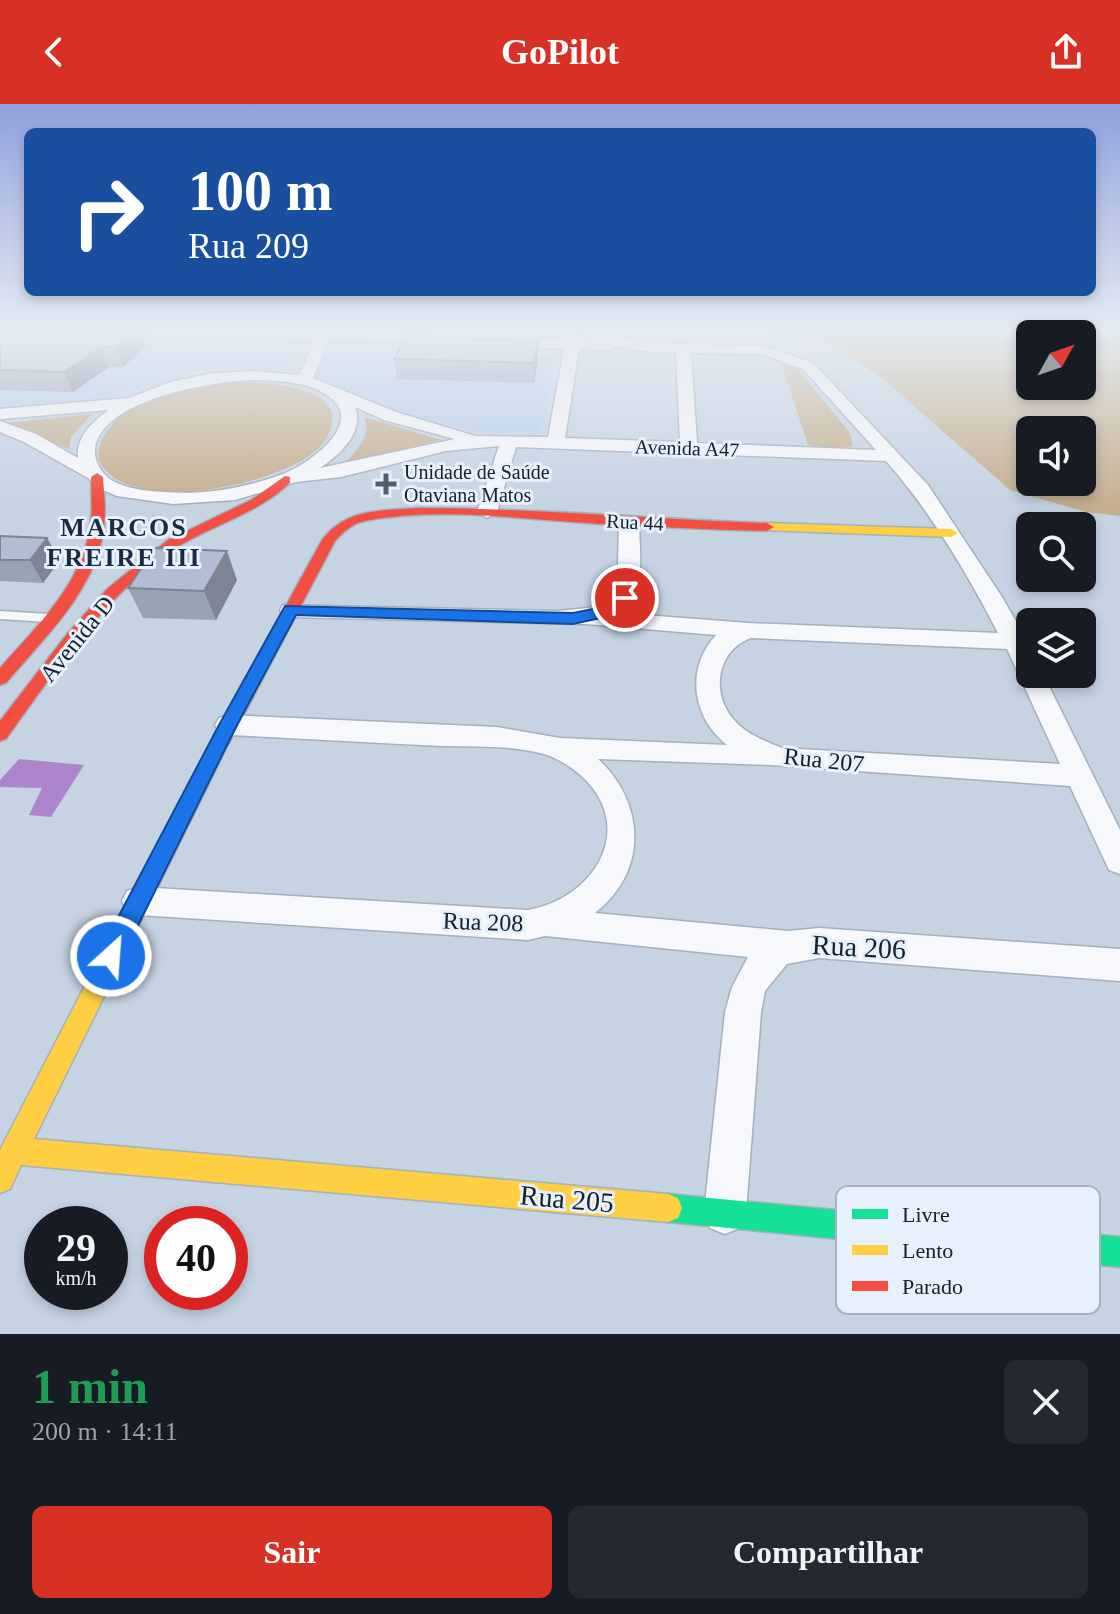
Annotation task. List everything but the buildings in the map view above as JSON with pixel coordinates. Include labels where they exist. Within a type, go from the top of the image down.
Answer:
[{"type":"street","name":"Avenida A47","points":[[131,403],[173,387]]},
{"type":"street","name":"Avenida A47","points":[[323,387],[400,419],[482,440]]},
{"type":"street","points":[[556,442],[565,387]]},
{"type":"street","points":[[685,387],[689,448]]},
{"type":"street","points":[[829,387],[921,489],[1016,642]]},
{"type":"street","points":[[0,426],[30,438],[129,493],[178,499],[233,494],[290,478],[331,454],[349,430],[349,408],[330,390]]},
{"type":"street","points":[[0,414],[131,403]]},
{"type":"street","points":[[95,476],[87,463],[85,450],[90,438],[99,425],[131,403]]},
{"type":"street","name":"Avenida A47","points":[[290,478],[330,473],[415,450],[482,440],[891,456]]},
{"type":"street","points":[[487,512],[509,441]]},
{"type":"street","name":"Avenida D","points":[[0,679],[76,580],[92,549],[98,512],[95,476]]},
{"type":"street","name":"Avenida D","points":[[0,734],[127,579],[176,542],[267,499],[290,478]]},
{"type":"street","name":"Rua 44","points":[[291,610],[329,540],[343,525],[369,515],[487,512],[629,522],[951,533]]},
{"type":"street","points":[[582,618],[608,611],[625,598],[629,578],[629,522]]},
{"type":"street","points":[[0,1179],[228,725],[291,610],[582,618],[750,630],[1016,642]]},
{"type":"street","name":"Rua 207","points":[[750,630],[728,638],[717,649],[708,677],[711,704],[728,731],[757,749],[781,758],[829,763],[1081,776]]},
{"type":"street","points":[[1038,688],[1120,861]]},
{"type":"street","name":"Rua 208","points":[[138,901],[503,925],[550,923],[578,907],[605,881],[615,866],[621,828],[615,800],[604,779],[588,764],[553,746],[496,738],[228,725]]},
{"type":"street","points":[[553,746],[781,758]]},
{"type":"street","points":[[550,923],[788,946]]},
{"type":"street","name":"Rua 206","points":[[725,1213],[743,1012],[749,987],[766,960],[788,946],[819,943],[1120,965]]},
{"type":"street","name":"Rua 205","points":[[14,1151],[836,1224]]},
{"type":"street","name":"Rua 205","points":[[1100,1250],[1120,1252]]},
{"type":"lane","points":[[0,615],[49,618]]},
{"type":"shaded area","points":[[0,387],[143,387],[114,396],[0,409]]},
{"type":"shaded area","points":[[341,387],[549,387],[541,434],[483,432],[426,422],[382,407]]},
{"type":"shaded area","points":[[789,387],[813,387],[850,433],[853,446],[832,448],[808,445]]},
{"type":"shaded area","points":[[893,387],[1016,387],[1016,400],[1096,400],[1096,387],[1120,387],[1120,516],[1086,512],[1031,496],[1096,496],[1096,416],[1016,416],[1016,492],[1010,490]]},
{"type":"shaded area","points":[[294,388],[324,401],[332,412],[331,427],[326,440],[313,453],[290,467],[239,484],[180,492],[152,490],[128,485],[109,474],[98,459],[102,440],[113,424],[128,411],[146,402],[188,389]]},
{"type":"shaded area","points":[[92,414],[71,437],[69,449],[6,423]]},
{"type":"shaded area","points":[[365,417],[441,440],[346,462],[365,436]]},
{"type":"shaded area","points":[[19,759],[84,765],[51,817],[29,815],[42,788],[0,787],[0,780]]},
{"type":"traffic: fast","points":[[668,1208],[836,1224]]},
{"type":"traffic: fast","points":[[1100,1250],[1120,1252]]},
{"type":"traffic: slow","points":[[767,527],[951,533]]},
{"type":"traffic: slow","points":[[0,1179],[222,738]]},
{"type":"traffic: slow","points":[[14,1151],[668,1208]]},
{"type":"traffic: jam","points":[[0,679],[57,612],[81,575],[97,527],[97,477]]},
{"type":"traffic: jam","points":[[0,734],[72,638],[134,572],[174,543],[256,503],[285,480]]},
{"type":"traffic: jam","points":[[222,738],[329,540],[338,529],[358,517],[418,512],[487,512],[767,527]]},
{"type":"place","name":"Unidade de Saúde Otaviana Matos","points":[[386,484]]},
{"type":"district","name":"MARCOS FREIRE III","points":[[124,542]]},
{"type":"route","points":[[111,956],[228,725],[291,610],[573,618],[608,611],[625,598]]}]
